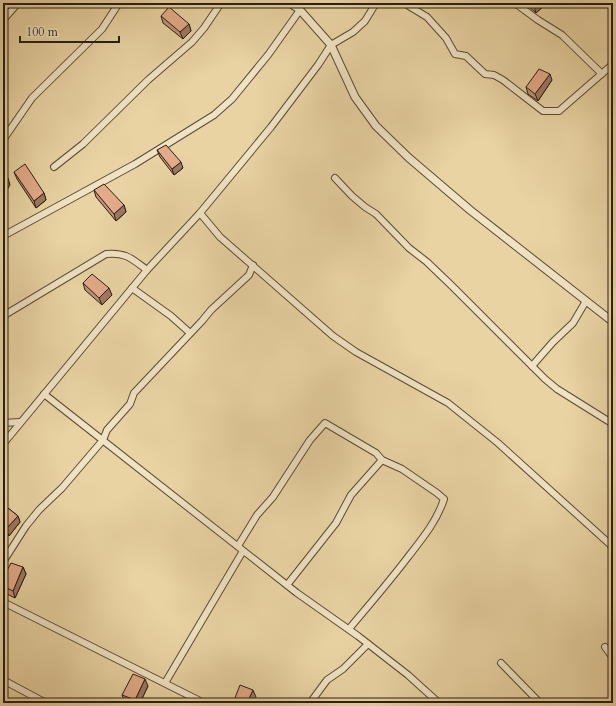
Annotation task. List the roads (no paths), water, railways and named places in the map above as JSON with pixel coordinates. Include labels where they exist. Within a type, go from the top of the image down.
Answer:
[{"type":"street","points":[[3,20],[18,3]]},
{"type":"street","points":[[3,140],[32,98],[102,29],[119,3]]},
{"type":"street","points":[[54,167],[83,144],[148,80],[192,42],[204,28],[221,3]]},
{"type":"street","points":[[290,3],[300,10],[331,45],[355,97],[376,126],[409,158],[470,210],[613,322]]},
{"type":"street","points":[[3,444],[147,270],[200,213],[271,127],[318,65],[331,45],[353,32],[365,21],[376,3]]},
{"type":"street","points":[[404,3],[427,17],[446,38],[455,54],[466,56],[485,74],[494,75],[503,80],[543,111],[559,111],[613,64]]},
{"type":"street","points":[[516,3],[538,20],[562,35],[602,74]]},
{"type":"street","points":[[3,236],[135,164],[214,115],[232,98],[268,55],[300,10]]},
{"type":"street","points":[[335,178],[361,204],[376,214],[409,248],[427,262],[557,389],[613,424]]},
{"type":"street","points":[[200,213],[220,237],[334,336],[356,352],[448,403],[498,443],[613,547]]},
{"type":"street","points":[[3,316],[106,254],[118,253],[130,258],[147,270]]},
{"type":"street","points":[[3,562],[18,538],[39,510],[62,488],[103,440],[107,430],[130,404],[134,393],[211,310],[249,275],[253,265]]},
{"type":"street","points":[[132,288],[171,316],[190,332]]},
{"type":"street","points":[[532,366],[553,342],[573,323],[586,301]]},
{"type":"street","points":[[44,394],[287,585],[349,629],[408,675],[440,703]]},
{"type":"street","points":[[3,423],[20,422]]},
{"type":"street","points":[[238,546],[257,515],[273,497],[310,440],[325,423],[376,453],[382,460],[402,469],[437,493],[444,500],[440,511],[424,536],[385,587],[349,629]]},
{"type":"street","points":[[287,585],[336,523],[351,495],[382,460]]},
{"type":"street","points":[[165,683],[244,550]]},
{"type":"street","points":[[3,602],[204,703]]},
{"type":"street","points":[[310,703],[327,680],[343,669],[368,644]]},
{"type":"street","points":[[605,647],[613,658]]},
{"type":"street","points":[[501,663],[540,703]]},
{"type":"street","points":[[3,680],[42,702]]}]
